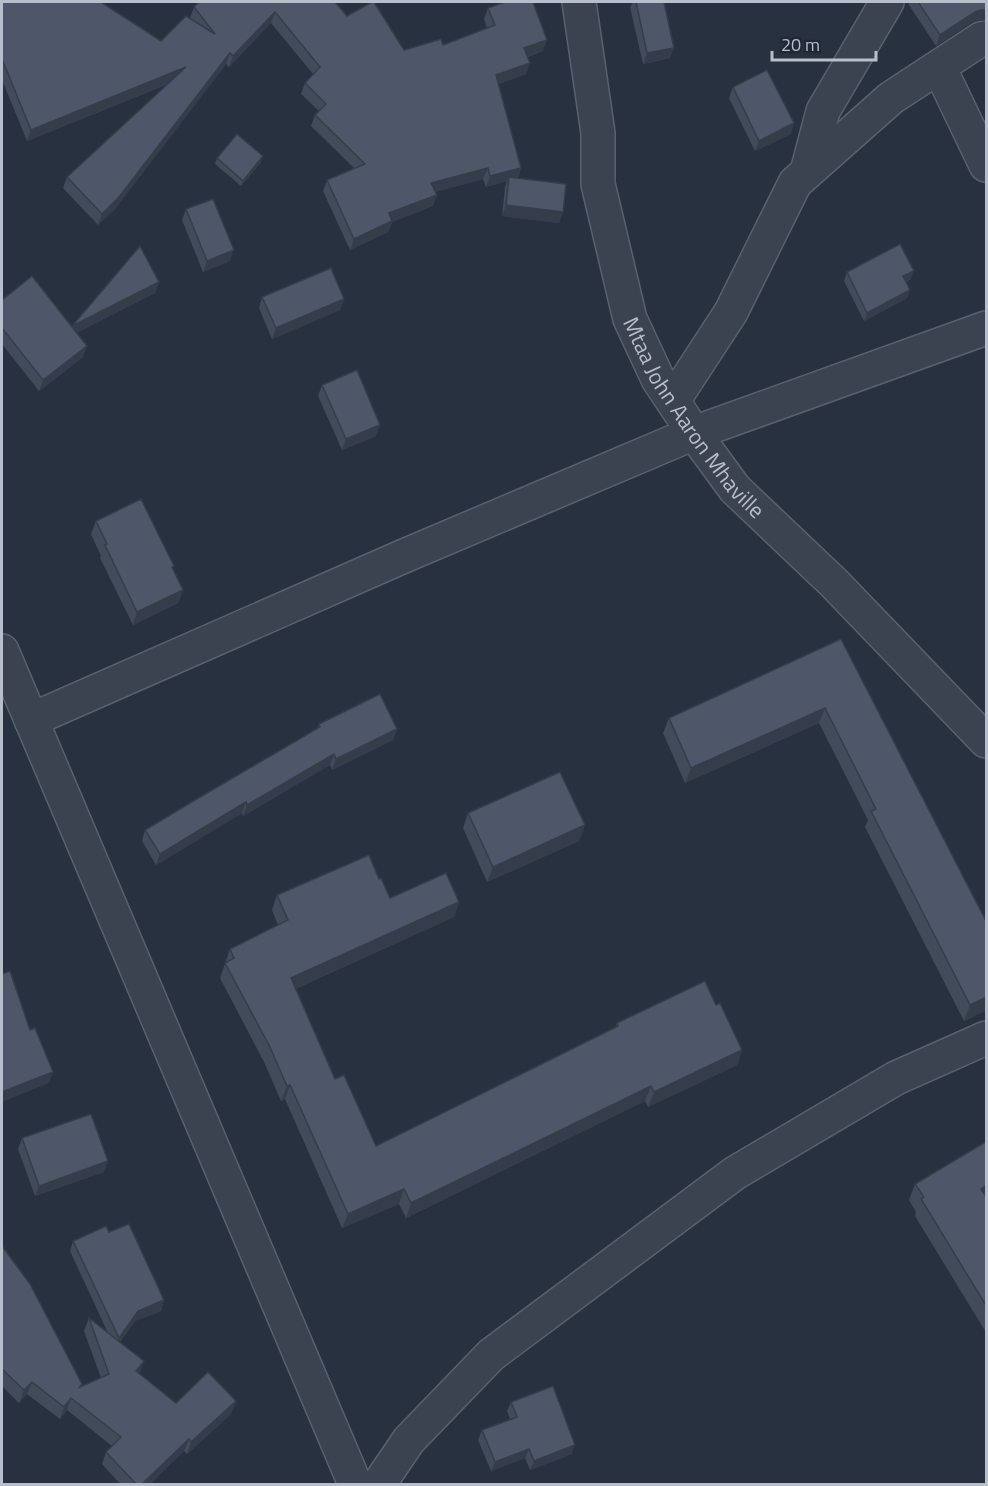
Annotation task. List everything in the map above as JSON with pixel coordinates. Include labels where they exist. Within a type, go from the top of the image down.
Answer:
[{"type":"street","name":"Mtaa John Aaron Mhaville","points":[[579,2],[598,132],[598,184],[630,319],[658,378],[735,489],[834,584],[987,741]]},
{"type":"street","points":[[807,172],[824,111],[887,2]]},
{"type":"street","points":[[673,400],[731,312],[795,183],[891,98],[981,39],[987,38]]},
{"type":"street","points":[[939,67],[987,165]]},
{"type":"street","points":[[31,720],[414,551],[694,433],[987,328]]},
{"type":"street","points":[[2,651],[355,1485]]},
{"type":"street","points":[[379,1485],[409,1440],[491,1355],[725,1180],[896,1078],[987,1038]]},
{"type":"building","points":[[2,2],[101,2],[161,41],[186,16],[215,34],[194,7],[199,2],[335,2],[347,16],[374,2],[404,50],[441,39],[443,45],[495,25],[488,8],[505,2],[533,2],[547,40],[524,48],[530,63],[496,75],[521,168],[490,176],[488,168],[431,183],[437,195],[389,213],[392,221],[354,239],[327,180],[365,164],[315,115],[326,104],[305,83],[320,67],[275,12],[233,56],[230,53],[119,197],[102,214],[67,177],[186,67],[31,130],[2,59]]},
{"type":"building","points":[[636,2],[664,2],[674,48],[647,53]]},
{"type":"building","points":[[918,2],[987,2],[987,10],[975,12],[940,35]]},
{"type":"building","points":[[767,70],[794,123],[759,141],[733,87]]},
{"type":"building","points":[[237,134],[263,156],[243,181],[217,158]]},
{"type":"building","points":[[509,177],[566,184],[563,212],[506,205]]},
{"type":"building","points":[[213,199],[234,250],[207,261],[186,209]]},
{"type":"building","points":[[900,244],[914,271],[903,276],[910,290],[867,313],[847,272]]},
{"type":"building","points":[[140,246],[159,282],[73,325]]},
{"type":"building","points":[[331,268],[344,299],[276,328],[262,297]]},
{"type":"building","points":[[32,276],[87,346],[43,380],[2,328],[2,300]]},
{"type":"building","points":[[357,370],[380,425],[346,439],[322,385]]},
{"type":"building","points":[[141,499],[174,566],[172,567],[183,590],[137,612],[96,521]]},
{"type":"building","points":[[841,639],[987,923],[987,997],[970,1005],[871,811],[876,809],[825,708],[691,768],[669,718]]},
{"type":"building","points":[[380,694],[397,729],[336,759],[334,754],[247,805],[246,802],[160,854],[145,830],[320,727],[319,724]]},
{"type":"building","points":[[560,772],[585,825],[493,867],[468,813]]},
{"type":"building","points":[[369,855],[390,898],[446,873],[459,902],[291,978],[335,1079],[344,1075],[376,1146],[618,1026],[617,1023],[705,981],[716,1005],[720,1003],[742,1050],[654,1092],[651,1086],[411,1203],[404,1189],[348,1214],[290,1085],[287,1086],[270,1047],[225,963],[234,958],[230,949],[288,920],[277,895]]},
{"type":"building","points":[[10,971],[30,1030],[35,1028],[53,1072],[2,1092],[2,974]]},
{"type":"building","points":[[91,1114],[108,1161],[39,1186],[22,1138]]},
{"type":"building","points":[[987,1141],[987,1185],[981,1189],[987,1198],[987,1307],[921,1199],[924,1197],[915,1184]]},
{"type":"building","points":[[129,1224],[164,1300],[138,1311],[119,1338],[73,1241],[106,1226],[109,1232]]},
{"type":"building","points":[[2,1246],[30,1284],[82,1384],[80,1387],[109,1374],[89,1318],[144,1361],[136,1371],[176,1403],[208,1372],[236,1401],[191,1442],[189,1439],[141,1485],[137,1485],[106,1452],[121,1437],[71,1398],[64,1407],[32,1382],[24,1390],[2,1369]]},
{"type":"building","points":[[553,1386],[575,1445],[534,1461],[529,1449],[495,1462],[482,1430],[517,1417],[511,1402]]}]
